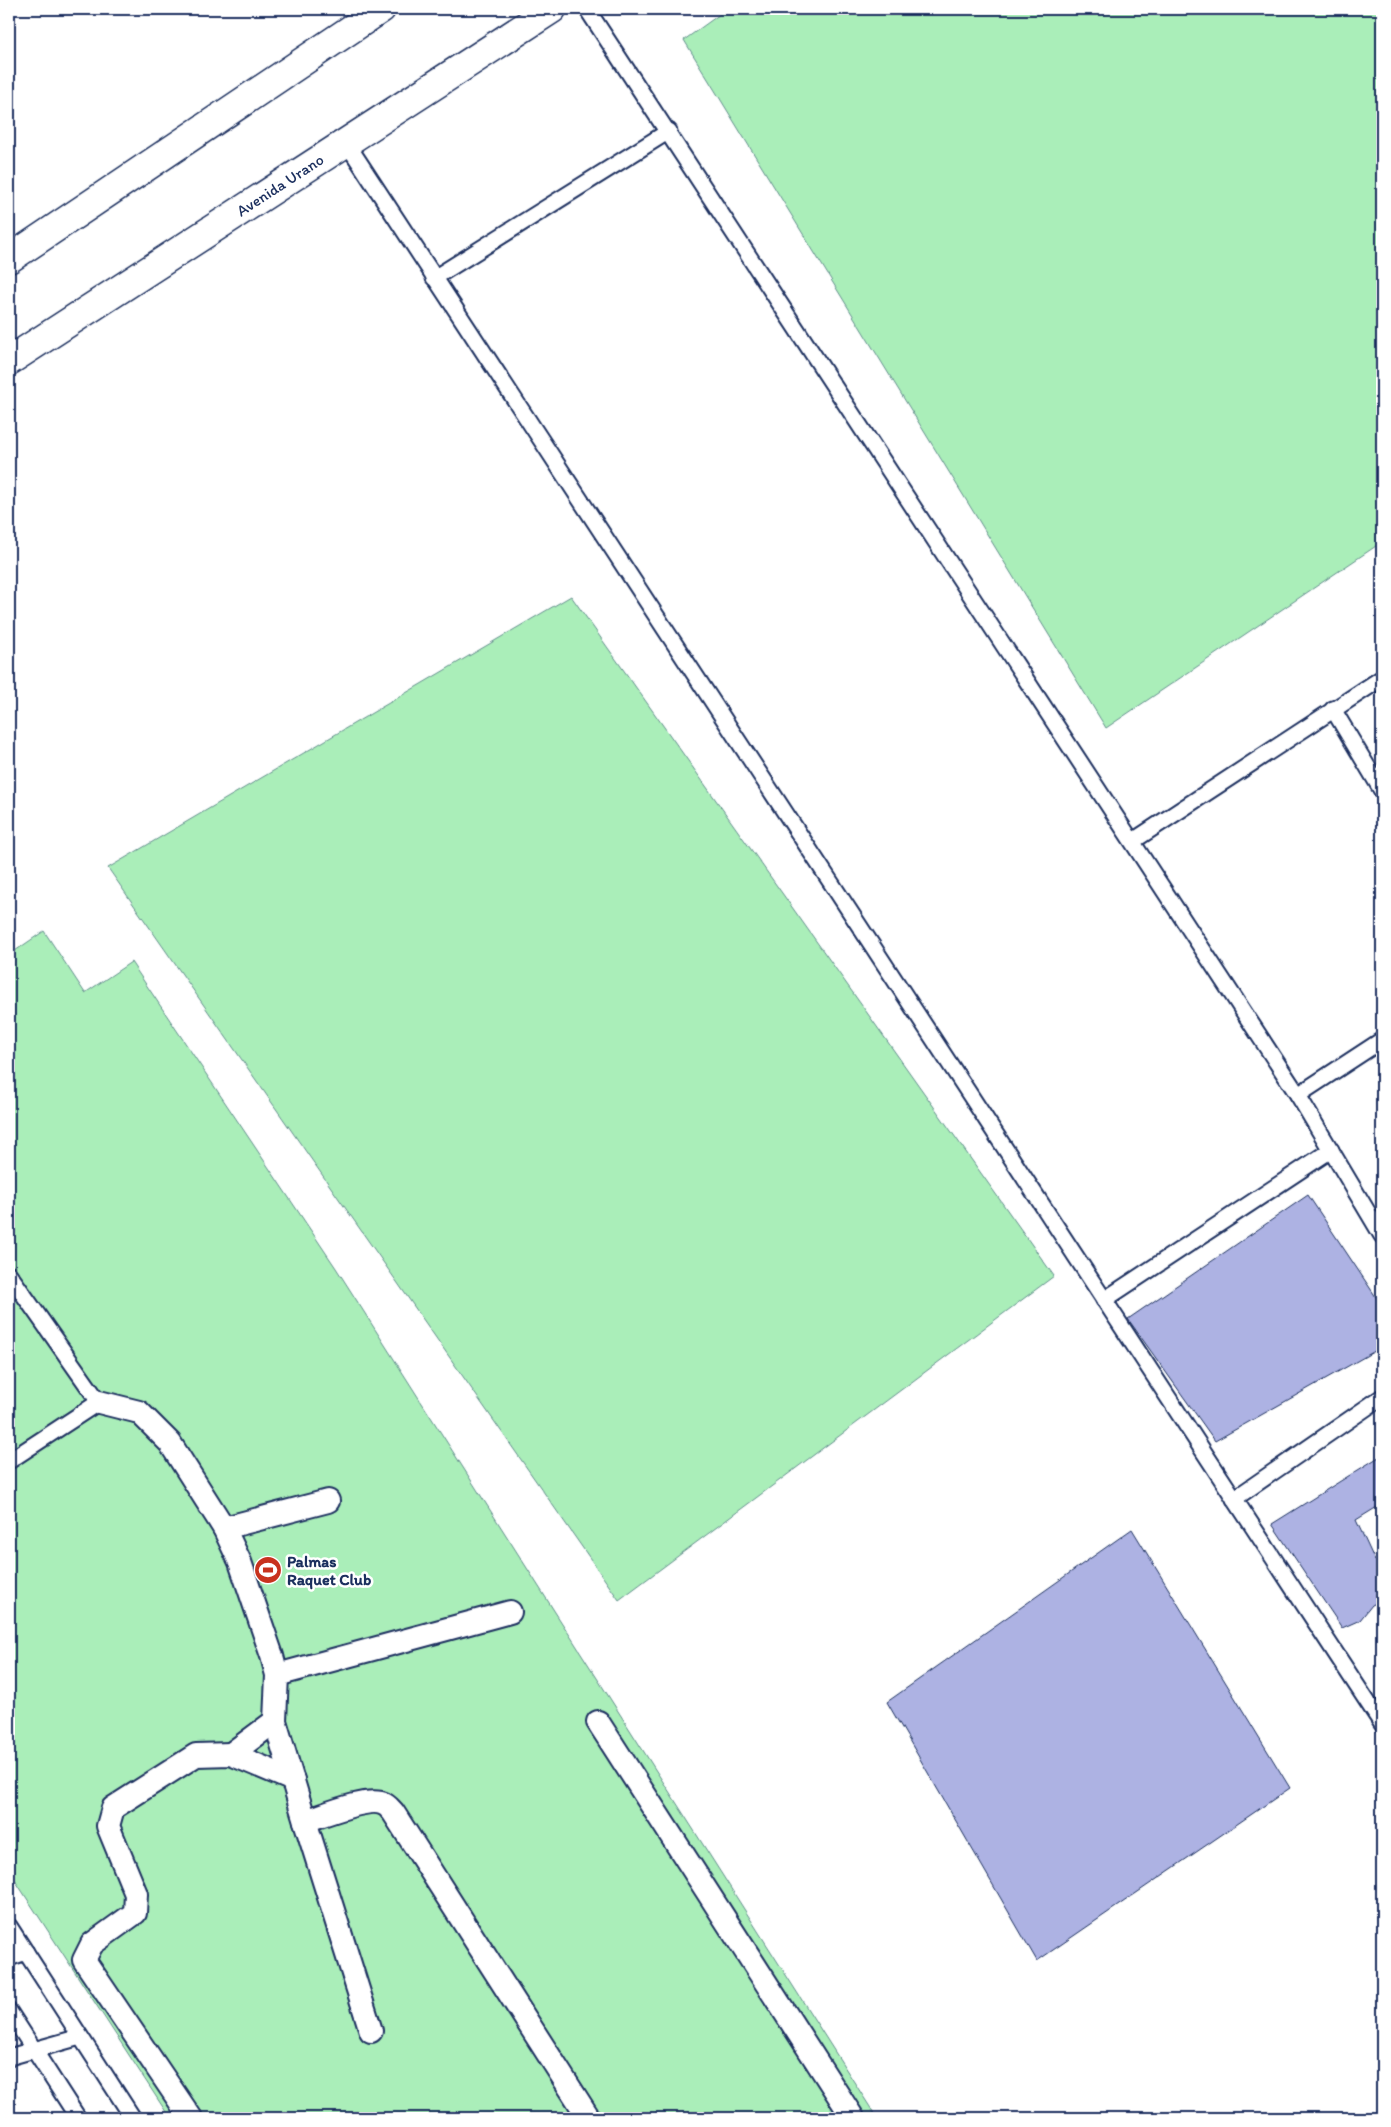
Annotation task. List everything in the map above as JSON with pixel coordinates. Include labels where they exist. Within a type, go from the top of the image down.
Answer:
[{"type":"main road","points":[[9,259],[382,9]]},
{"type":"main road","name":"Avenida Urano","points":[[9,361],[552,9]]},
{"type":"street","points":[[99,1402],[139,1412],[170,1443],[224,1528],[240,1562],[277,1675],[275,1721],[371,2031]]},
{"type":"street","points":[[224,1528],[328,1501]]},
{"type":"street","points":[[277,1675],[510,1612]]},
{"type":"street","points":[[231,1754],[275,1721]]},
{"type":"street","points":[[598,1722],[854,2118]]},
{"type":"street","points":[[191,2118],[84,1960],[92,1944],[135,1913],[136,1894],[108,1826],[112,1808],[196,1754],[231,1754],[293,1780]]},
{"type":"street","points":[[305,1821],[371,1802],[382,1803],[393,1812],[589,2118]]},
{"type":"lane","points":[[587,9],[669,131],[1298,1095],[1382,1236]]},
{"type":"lane","points":[[434,278],[669,131]]},
{"type":"lane","points":[[346,142],[1382,1724]]},
{"type":"lane","points":[[1133,841],[1382,678]]},
{"type":"lane","points":[[1334,710],[1382,792]]},
{"type":"lane","points":[[1298,1095],[1382,1040]]},
{"type":"lane","points":[[1104,1300],[1331,1150]]},
{"type":"lane","points":[[9,1274],[99,1402],[9,1461]]},
{"type":"lane","points":[[1234,1499],[1382,1397]]},
{"type":"lane","points":[[9,1926],[133,2118]]},
{"type":"lane","points":[[9,1958],[26,1952]]},
{"type":"lane","points":[[9,2011],[78,2118]]},
{"type":"lane","points":[[9,2057],[80,2037]]},
{"type":"green space","points":[[727,9],[1382,9],[1382,542],[1106,728],[684,40]]},
{"type":"green space","points":[[571,596],[1054,1276],[619,1600],[108,868]]},
{"type":"green space","name":"Palmas Raquet Club","points":[[44,931],[85,993],[131,962],[336,1268],[877,2118],[170,2118],[9,1871],[9,955]]},
{"type":"building","points":[[1308,1195],[1382,1306],[1382,1347],[1215,1441],[1128,1319]]},
{"type":"building","points":[[1382,1455],[1382,1504],[1356,1520],[1375,1561],[1382,1557],[1382,1600],[1372,1605],[1360,1620],[1342,1628],[1272,1524]]},
{"type":"building","points":[[1132,1529],[1290,1788],[1037,1961],[887,1702]]},
{"type":"place","name":"Palmas Raquet Club","points":[[268,1570]]}]
